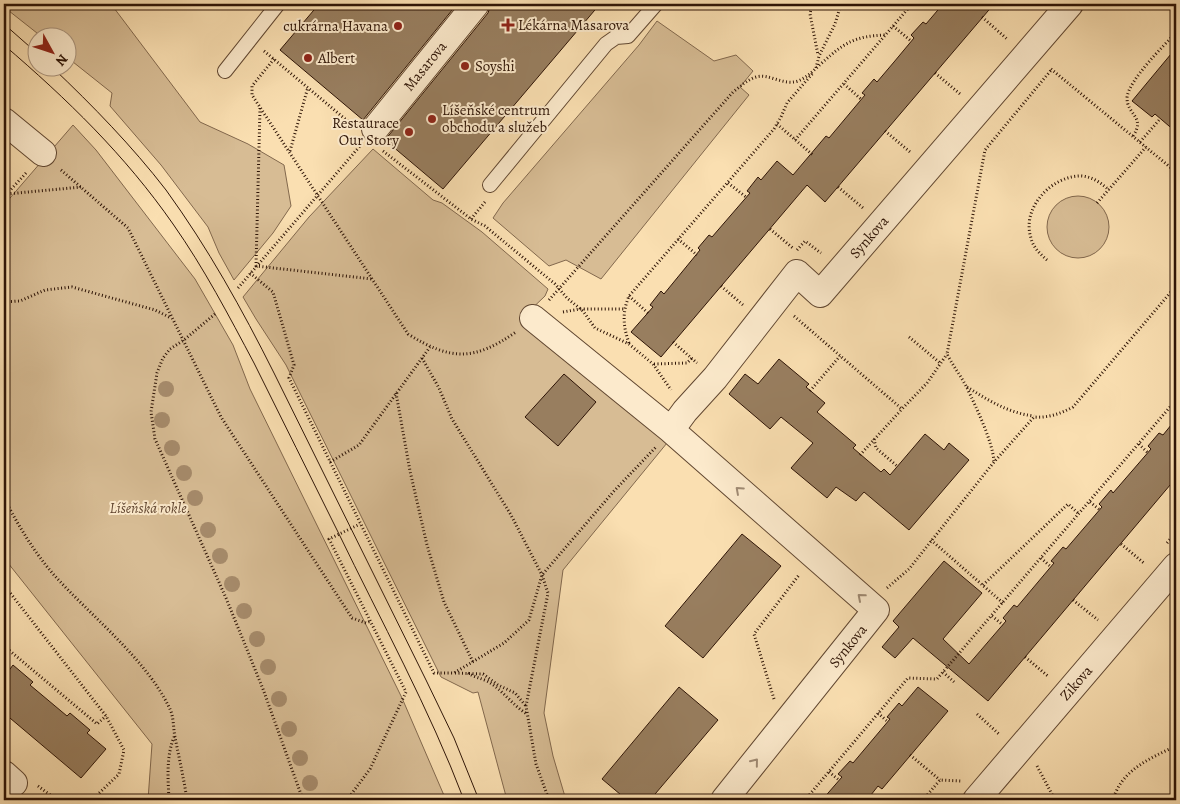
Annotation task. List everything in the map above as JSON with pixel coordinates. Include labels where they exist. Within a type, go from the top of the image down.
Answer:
[{"type":"street","name":"Masarova","points":[[371,133],[476,4]]},
{"type":"street","name":"Synkova","points":[[678,421],[715,378],[797,273],[820,294],[1070,4]]},
{"type":"street","points":[[4,121],[43,154]]},
{"type":"street","name":"Synkova","points":[[534,318],[678,421],[813,556],[876,610],[724,800]]},
{"type":"street","name":"Zikova","points":[[976,800],[1013,740],[1176,566]]},
{"type":"lane","points":[[225,70],[278,4]]},
{"type":"lane","points":[[490,186],[606,44],[616,37],[628,36],[656,4]]},
{"type":"path","points":[[812,4],[810,14],[818,56]]},
{"type":"path","points":[[629,344],[624,329],[624,308],[629,296],[777,124],[787,103],[816,69],[818,56],[835,24],[841,4]]},
{"type":"path","points":[[795,140],[912,4]]},
{"type":"path","points":[[982,17],[1008,39]]},
{"type":"path","points":[[893,26],[911,41]]},
{"type":"path","points":[[1133,136],[1138,129],[1138,124],[1128,103],[1127,96],[1130,88],[1141,72],[1176,33]]},
{"type":"path","points":[[274,59],[252,86],[252,95],[408,334],[430,347],[463,355],[487,350],[534,318],[733,92],[746,81],[758,76],[788,83],[806,77],[847,42],[862,37],[885,35]]},
{"type":"path","points":[[1002,46],[1012,35]]},
{"type":"path","points":[[250,38],[308,87],[371,133],[471,219],[485,226],[555,284],[558,289],[580,308],[595,328],[629,344],[653,364],[678,421],[614,491],[542,575],[529,620],[504,643],[454,673]]},
{"type":"path","points":[[1045,63],[1176,172]]},
{"type":"path","points":[[860,455],[927,382],[947,354],[985,150],[1052,69]]},
{"type":"path","points":[[935,73],[961,94]]},
{"type":"path","points":[[844,84],[862,100]]},
{"type":"path","points":[[290,152],[308,87]]},
{"type":"path","points":[[955,102],[967,87]]},
{"type":"path","points":[[256,266],[260,107]]},
{"type":"path","points":[[1140,142],[1160,119]]},
{"type":"path","points":[[777,124],[814,156]]},
{"type":"path","points":[[885,131],[911,153]]},
{"type":"path","points":[[238,288],[371,133]]},
{"type":"path","points":[[905,160],[917,146]]},
{"type":"path","points":[[1097,204],[1146,147]]},
{"type":"path","points":[[5,196],[43,154],[128,228],[221,417],[352,618],[366,623],[371,621]]},
{"type":"path","points":[[1047,260],[1034,246],[1030,230],[1032,210],[1043,193],[1061,180],[1082,176],[1098,181],[1109,190]]},
{"type":"path","points":[[728,182],[746,197]]},
{"type":"path","points":[[5,196],[82,187]]},
{"type":"path","points":[[838,187],[863,208]]},
{"type":"path","points":[[858,215],[869,201]]},
{"type":"path","points":[[770,229],[796,252],[805,240],[820,254],[827,248]]},
{"type":"path","points":[[678,239],[697,255]]},
{"type":"path","points":[[256,266],[372,279]]},
{"type":"path","points":[[250,273],[273,292],[294,365],[289,378],[434,673],[483,674],[498,685],[515,693],[526,706]]},
{"type":"path","points":[[721,286],[746,307]]},
{"type":"path","points":[[966,387],[987,400],[1009,410],[1045,417],[1063,413],[1073,408],[1176,286]]},
{"type":"path","points":[[4,302],[20,301],[46,290],[72,287],[154,310],[172,318]]},
{"type":"path","points":[[629,296],[648,313]]},
{"type":"path","points":[[575,309],[624,308]]},
{"type":"path","points":[[789,311],[902,409]]},
{"type":"path","points":[[215,314],[170,349],[163,358],[157,373],[151,412],[155,439],[230,608],[263,689],[303,800]]},
{"type":"path","points":[[909,337],[940,364]]},
{"type":"path","points":[[673,342],[715,378]]},
{"type":"path","points":[[330,462],[359,445],[430,347]]},
{"type":"path","points":[[947,354],[966,387],[993,450],[994,462]]},
{"type":"path","points":[[810,390],[840,356]]},
{"type":"path","points":[[422,358],[439,388],[452,419],[511,515],[542,575],[548,593],[526,706],[536,764],[549,800]]},
{"type":"path","points":[[653,364],[687,363],[692,358]]},
{"type":"path","points":[[396,393],[410,471],[427,545],[444,602],[473,662]]},
{"type":"path","points":[[805,800],[908,678],[937,680],[1176,400]]},
{"type":"path","points":[[870,604],[909,569],[994,462],[1034,416]]},
{"type":"path","points":[[874,439],[876,448],[897,466]]},
{"type":"path","points":[[1139,444],[1148,453]]},
{"type":"path","points":[[1171,485],[1176,490]]},
{"type":"path","points":[[4,498],[16,521],[53,574],[134,658],[157,686],[170,708],[187,800]]},
{"type":"path","points":[[1090,502],[1100,510]]},
{"type":"path","points":[[983,585],[1068,504],[1079,514]]},
{"type":"path","points":[[347,800],[370,769],[406,692],[329,539],[360,524]]},
{"type":"path","points":[[932,540],[1003,603]]},
{"type":"path","points":[[1121,544],[1148,566]]},
{"type":"path","points":[[783,728],[754,634],[813,556]]},
{"type":"path","points":[[1041,558],[1051,567]]},
{"type":"path","points":[[4,585],[106,716],[124,750],[119,774],[92,800]]},
{"type":"path","points":[[1073,600],[1100,622]]},
{"type":"path","points":[[992,616],[1002,625]]},
{"type":"path","points":[[4,646],[96,724],[106,716]]},
{"type":"path","points":[[1026,657],[1052,679]]},
{"type":"path","points":[[943,672],[954,682]]},
{"type":"path","points":[[467,673],[487,681],[502,692],[518,709],[527,714]]},
{"type":"path","points":[[878,713],[888,722]]},
{"type":"path","points":[[977,714],[1013,740],[1055,800]]},
{"type":"path","points":[[169,800],[168,767],[170,747],[175,735]]},
{"type":"path","points":[[1112,800],[1121,782],[1133,770],[1146,761],[1176,746]]},
{"type":"path","points":[[910,755],[940,780]]},
{"type":"path","points":[[829,772],[839,780]]},
{"type":"green space","points":[[4,4],[111,4],[200,122],[248,144],[284,165],[291,206],[273,233],[234,280],[219,253],[208,227],[161,165],[110,106],[112,93],[78,66],[78,28],[31,28],[4,7]]},
{"type":"green space","points":[[657,21],[714,61],[736,55],[753,71],[740,87],[749,95],[601,279],[566,260],[549,266],[493,218],[503,203],[639,45]]},
{"type":"green space","name":"Líšeňská rokle","points":[[73,125],[96,150],[195,279],[233,345],[250,389],[402,698],[446,800],[148,800],[152,744],[4,558],[4,205]]},
{"type":"green space","points":[[373,149],[433,200],[442,203],[482,232],[548,289],[545,296],[522,318],[667,443],[563,570],[544,713],[553,756],[566,800],[507,800],[478,692],[473,693],[441,677],[286,365],[243,297],[309,217]]},
{"type":"green space","points":[[1078,196],[1090,199],[1100,205],[1106,215],[1109,227],[1106,239],[1100,249],[1090,255],[1078,258],[1066,255],[1056,249],[1050,239],[1047,227],[1050,215],[1056,205],[1066,199]]},
{"type":"building","points":[[319,4],[457,4],[363,120],[280,50]]},
{"type":"building","points":[[491,4],[600,4],[443,189],[385,140],[488,13]]},
{"type":"building","points":[[943,4],[994,4],[825,202],[807,185],[661,357],[631,332],[653,307],[650,305],[661,291],[664,294],[700,250],[698,248],[709,235],[712,237],[750,193],[747,191],[758,177],[761,180],[777,161],[793,175],[826,136],[829,138],[865,95],[862,93],[874,79],[877,82],[894,62],[914,38],[911,35],[923,22],[926,24]]},
{"type":"building","points":[[1176,48],[1176,132],[1155,114],[1152,117],[1132,101]]},
{"type":"building","points":[[779,359],[809,384],[806,387],[825,403],[817,412],[856,445],[853,448],[881,472],[884,469],[890,475],[925,434],[944,450],[949,443],[969,460],[909,530],[864,492],[856,501],[836,487],[827,498],[791,468],[813,443],[781,417],[770,429],[729,394],[745,374],[758,384]]},
{"type":"building","points":[[564,374],[596,402],[558,446],[525,417]]},
{"type":"building","points":[[1176,419],[1176,478],[988,701],[913,638],[895,658],[882,647],[899,627],[893,621],[944,561],[982,593],[943,639],[969,664],[1006,621],[1003,618],[1014,605],[1017,607],[1054,563],[1051,561],[1063,547],[1066,549],[1102,507],[1099,504],[1111,490],[1113,493],[1151,449],[1148,446],[1159,433],[1163,435]]},
{"type":"building","points":[[742,534],[781,566],[703,658],[665,626]]},
{"type":"building","points":[[13,665],[33,682],[30,685],[67,716],[70,713],[90,730],[87,733],[106,749],[81,778],[4,713],[4,677]]},
{"type":"building","points":[[679,687],[718,720],[650,800],[627,800],[602,779]]},
{"type":"building","points":[[918,687],[948,711],[882,789],[878,786],[867,800],[822,800],[842,777],[838,774],[850,761],[853,763],[890,719],[887,717],[899,703],[902,706]]},
{"type":"tram line","points":[[4,24],[28,45]]},
{"type":"tram line","points":[[4,45],[73,107],[115,151],[173,224],[216,292],[254,363],[388,632],[436,732],[464,800]]},
{"type":"tram line","points":[[63,78],[112,127],[166,190],[224,279],[274,373],[426,680],[454,738],[479,800]]},
{"type":"place","name":"Lékárna Masarova","points":[[508,25]]},
{"type":"place","name":"cukrárna Havana","points":[[398,26]]},
{"type":"place","name":"Albert","points":[[308,58]]},
{"type":"place","name":"Soyshi","points":[[465,66]]},
{"type":"place","name":"Líšeňské centrum obchodu a služeb","points":[[432,119]]},
{"type":"place","name":"Restaurace Our Story","points":[[409,132]]}]
